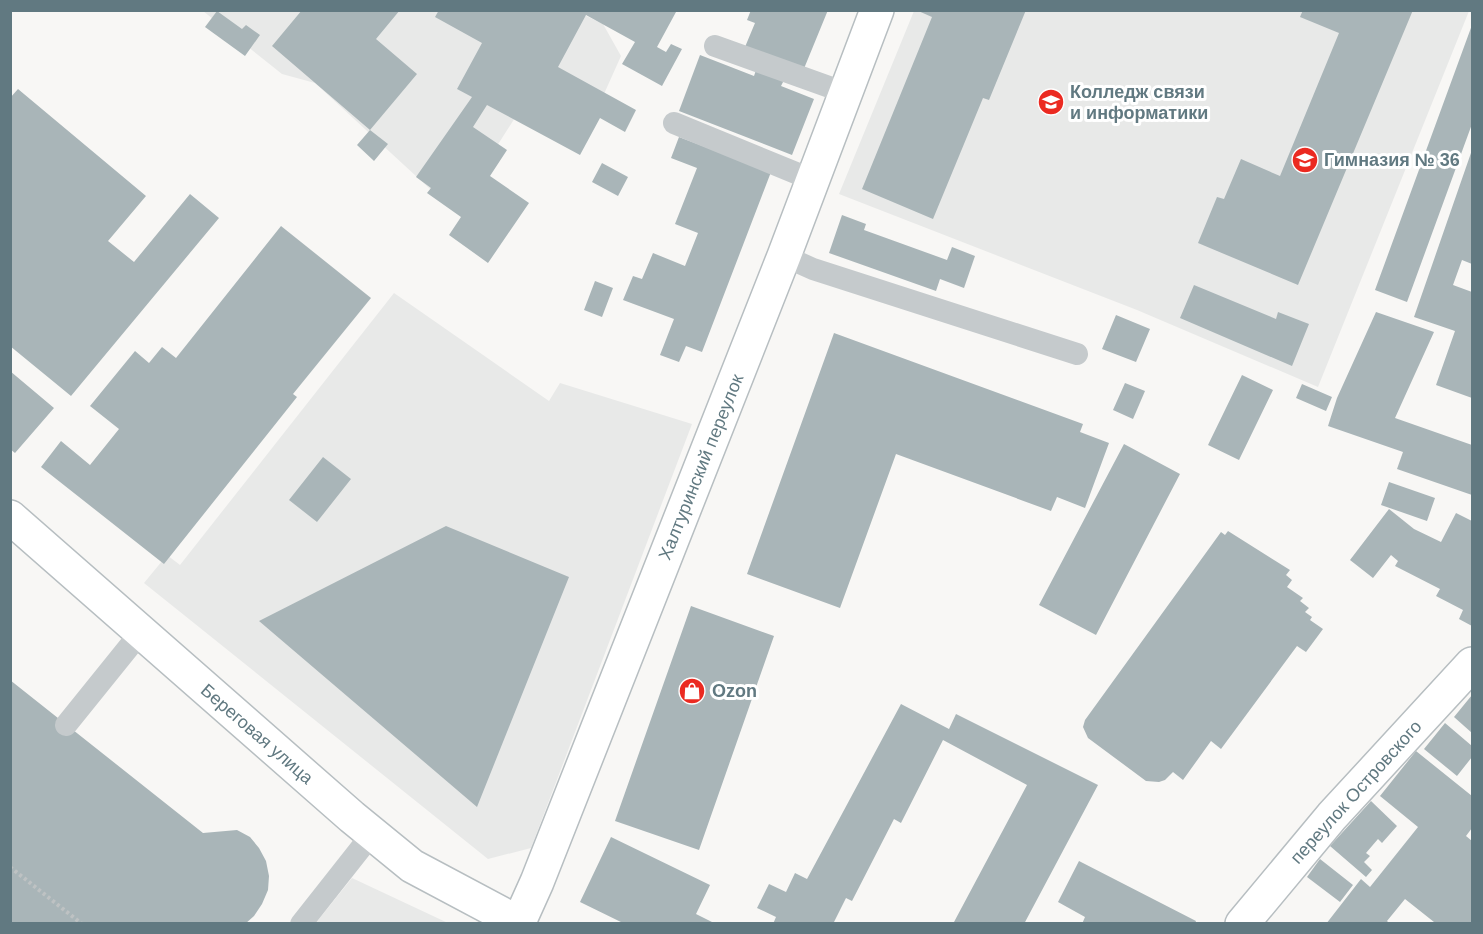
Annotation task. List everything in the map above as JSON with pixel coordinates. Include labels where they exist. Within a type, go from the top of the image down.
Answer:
[{"type":"street","name":"Халтуринский переулок","points":[[520,923],[784,256],[877,10]]},
{"type":"street","name":"Береговая улица","points":[[10,517],[411,866],[520,923]]},
{"type":"street","name":"переулок Островского","points":[[1242,924],[1332,816],[1473,664]]},
{"type":"lane","points":[[715,46],[846,93]]},
{"type":"lane","points":[[674,123],[813,180]]},
{"type":"lane","points":[[784,256],[813,269],[1077,354]]},
{"type":"lane","points":[[66,725],[141,632]]},
{"type":"lane","points":[[301,924],[372,834]]},
{"type":"path","points":[[10,867],[82,924]]},
{"type":"shaded area","points":[[203,11],[576,11],[603,24],[621,56],[582,143],[518,113],[455,212],[315,83],[282,74]]},
{"type":"shaded area","points":[[914,11],[1469,11],[1318,387],[1137,310],[839,194]]},
{"type":"shaded area","points":[[394,293],[549,401],[560,383],[692,424],[531,848],[488,859],[144,583],[167,555],[180,565]]},
{"type":"shaded area","points":[[352,878],[448,923],[315,924]]},
{"type":"building","points":[[302,10],[400,10],[376,39],[417,74],[370,130],[272,46]]},
{"type":"building","points":[[439,10],[676,12],[657,47],[666,52],[671,44],[682,49],[662,86],[622,64],[635,42],[586,15],[558,67],[636,110],[625,132],[600,118],[580,155],[487,105],[473,127],[507,150],[490,176],[529,203],[488,263],[449,235],[461,217],[427,193],[431,188],[416,177],[472,97],[457,89],[482,43],[435,17]]},
{"type":"building","points":[[751,10],[828,10],[803,71],[745,47],[755,23],[747,20]]},
{"type":"building","points":[[916,10],[1026,10],[989,100],[983,98],[933,219],[862,189],[932,17]]},
{"type":"building","points":[[1303,10],[1413,10],[1298,285],[1198,243],[1217,197],[1224,199],[1241,159],[1280,176],[1339,33],[1300,17]]},
{"type":"building","points":[[217,11],[242,29],[246,25],[260,35],[245,56],[205,27]]},
{"type":"building","points":[[1472,25],[1472,124],[1407,302],[1375,290]]},
{"type":"building","points":[[700,55],[754,76],[756,70],[784,80],[781,86],[814,99],[792,155],[679,111]]},
{"type":"building","points":[[18,89],[146,196],[108,241],[134,262],[190,194],[219,218],[71,396],[10,346],[10,98]]},
{"type":"building","points":[[370,130],[388,144],[374,161],[357,145]]},
{"type":"building","points":[[679,137],[771,172],[702,352],[686,346],[679,362],[660,355],[674,319],[623,300],[633,276],[642,279],[653,253],[685,266],[698,233],[675,224],[697,168],[671,158]]},
{"type":"building","points":[[1472,150],[1472,264],[1462,260],[1453,285],[1472,292],[1472,398],[1436,385],[1455,331],[1414,317]]},
{"type":"building","points":[[602,163],[628,177],[618,196],[592,182]]},
{"type":"building","points":[[842,215],[866,224],[864,230],[947,260],[952,247],[975,256],[964,288],[940,279],[936,291],[829,253]]},
{"type":"building","points":[[281,226],[371,298],[293,394],[297,397],[164,564],[41,467],[61,441],[90,465],[119,429],[90,406],[135,351],[149,363],[162,347],[176,358]]},
{"type":"building","points":[[595,281],[613,288],[602,317],[584,310]]},
{"type":"building","points":[[1194,285],[1276,319],[1278,312],[1309,324],[1292,366],[1180,318]]},
{"type":"building","points":[[1376,312],[1434,332],[1395,418],[1472,445],[1472,495],[1397,469],[1403,452],[1328,426],[1337,398]]},
{"type":"building","points":[[1116,315],[1150,329],[1136,362],[1102,349]]},
{"type":"building","points":[[834,333],[1083,424],[1080,432],[1109,443],[1085,508],[1057,497],[1051,511],[896,454],[840,608],[747,574]]},
{"type":"building","points":[[10,371],[54,408],[15,453],[10,449]]},
{"type":"building","points":[[1242,375],[1273,390],[1239,460],[1208,445]]},
{"type":"building","points":[[1125,383],[1145,391],[1133,419],[1113,410]]},
{"type":"building","points":[[1302,384],[1332,397],[1326,411],[1296,398]]},
{"type":"building","points":[[1124,444],[1180,474],[1096,635],[1039,605]]},
{"type":"building","points":[[323,457],[351,479],[317,522],[289,500]]},
{"type":"building","points":[[1389,482],[1435,498],[1427,521],[1381,505]]},
{"type":"building","points":[[1389,509],[1414,529],[1441,542],[1456,513],[1472,521],[1472,626],[1459,619],[1463,610],[1436,596],[1440,589],[1395,566],[1398,561],[1391,555],[1373,578],[1350,560]]},
{"type":"building","points":[[446,526],[569,577],[477,807],[259,621]]},
{"type":"building","points":[[1228,531],[1290,570],[1286,575],[1292,580],[1287,587],[1303,598],[1300,601],[1309,608],[1305,612],[1312,617],[1310,620],[1323,629],[1306,652],[1297,646],[1221,749],[1211,741],[1183,780],[1173,772],[1165,780],[1159,782],[1146,781],[1088,738],[1083,727],[1085,720],[1221,532],[1225,535]]},
{"type":"building","points":[[691,606],[774,636],[699,850],[615,821]]},
{"type":"building","points":[[10,680],[203,833],[237,830],[250,837],[266,861],[269,876],[268,890],[254,916],[245,924],[10,924]]},
{"type":"building","points":[[1472,695],[1472,733],[1454,717]]},
{"type":"building","points":[[901,704],[949,729],[956,714],[1098,785],[1024,924],[958,924],[954,922],[1027,785],[943,740],[901,823],[894,819],[852,901],[846,898],[833,924],[773,924],[776,917],[757,908],[769,884],[786,892],[795,873],[807,879]]},
{"type":"building","points":[[1445,723],[1472,746],[1472,757],[1457,776],[1424,749]]},
{"type":"building","points":[[1416,751],[1472,796],[1472,828],[1466,836],[1472,841],[1472,924],[1433,924],[1434,922],[1405,899],[1387,921],[1390,924],[1326,924],[1361,879],[1370,887],[1418,827],[1380,796]]},
{"type":"building","points":[[1371,801],[1397,826],[1382,843],[1378,839],[1366,853],[1370,856],[1364,862],[1372,870],[1366,877],[1330,846]]},
{"type":"building","points":[[611,837],[710,885],[696,914],[716,924],[625,924],[580,902]]},
{"type":"building","points":[[1320,859],[1353,885],[1340,902],[1307,877]]},
{"type":"building","points":[[1079,861],[1196,921],[1195,924],[1082,924],[1085,917],[1058,902]]},
{"type":"place","name":"Колледж связи и информатики","points":[[1051,102]]},
{"type":"place","name":"Гимназия № 36","points":[[1305,160]]},
{"type":"place","name":"Ozon","points":[[692,691]]}]
